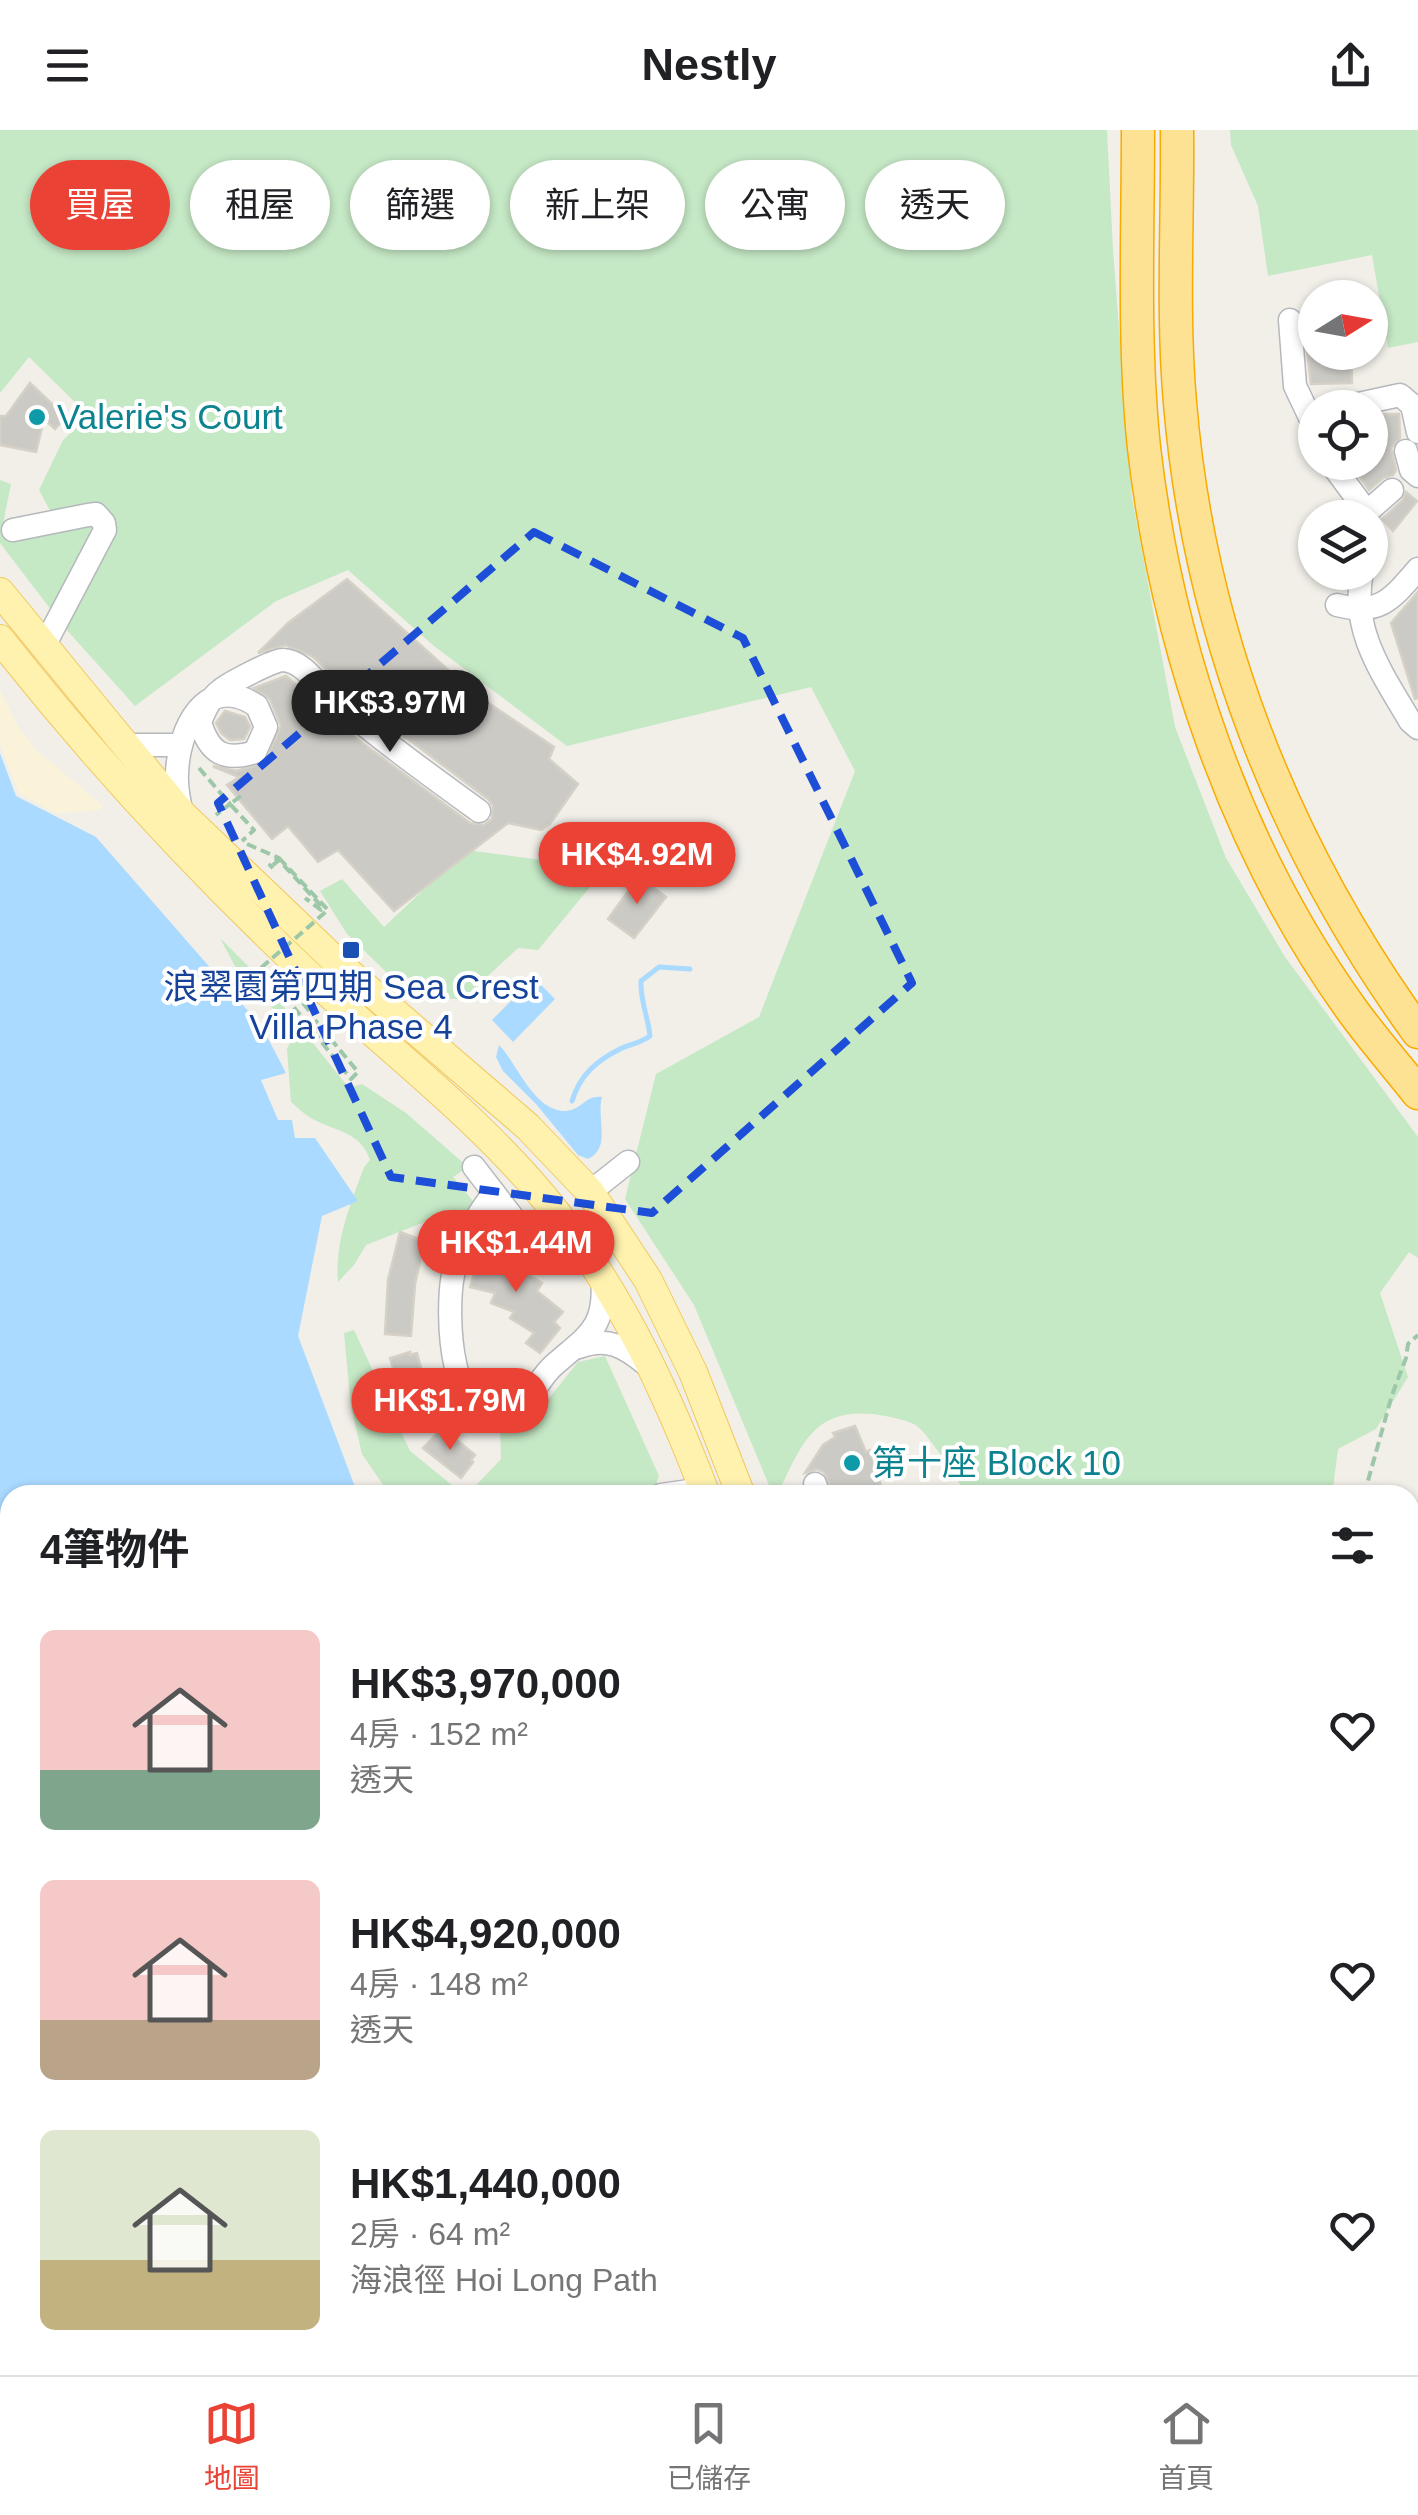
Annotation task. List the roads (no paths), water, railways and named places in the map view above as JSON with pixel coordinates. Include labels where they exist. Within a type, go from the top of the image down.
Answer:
[{"type":"highway","points":[[1138,130],[1138,350],[1144,444],[1158,538],[1186,657],[1235,795],[1276,883],[1352,1010],[1418,1092]]},
{"type":"highway","points":[[1178,130],[1180,403],[1192,503],[1220,628],[1258,742],[1308,853],[1366,957],[1418,1032]]},
{"type":"main road","points":[[0,592],[182,814],[342,968],[527,1126],[590,1192],[648,1280],[693,1372],[738,1485]]},
{"type":"main road","points":[[0,639],[96,756],[211,880],[314,980],[504,1152],[559,1216],[602,1275],[654,1370],[701,1485]]},
{"type":"street","points":[[1290,320],[1298,390]]},
{"type":"street","points":[[1388,398],[1400,395],[1412,405],[1411,470],[1418,476]]},
{"type":"street","points":[[1382,500],[1392,490]]},
{"type":"street","points":[[13,530],[96,514],[104,522],[105,530],[44,648]]},
{"type":"street","points":[[1348,608],[1390,602],[1418,569]]},
{"type":"street","points":[[1348,608],[1358,590]]},
{"type":"street","points":[[1348,608],[1372,656],[1418,728]]},
{"type":"street","points":[[182,814],[176,777],[180,745],[196,712],[222,689],[245,679],[268,662],[283,660],[300,666],[402,756],[478,810]]},
{"type":"street","points":[[125,745],[180,745]]},
{"type":"street","points":[[590,1192],[628,1162]]},
{"type":"street","points":[[474,1167],[514,1219]]},
{"type":"street","points":[[494,1193],[462,1245],[451,1288],[451,1340],[467,1396],[488,1411],[513,1409],[553,1366],[579,1347],[594,1342],[625,1347],[654,1370]]},
{"type":"street","points":[[579,1347],[602,1313],[602,1275]]},
{"type":"water","points":[[0,753],[16,796],[96,837],[262,1027],[286,1073],[261,1080],[278,1120],[292,1120],[295,1138],[315,1138],[358,1201],[322,1216],[298,1336],[354,1485],[0,1485]]},
{"type":"water","points":[[534,978],[555,999],[513,1042],[492,1020]]},
{"type":"water","points":[[499,1045],[545,1104],[566,1111],[591,1098],[602,1097],[601,1140],[595,1154],[588,1159],[578,1155],[503,1071],[496,1057]]},
{"type":"waterway","points":[[572,1101],[584,1076],[596,1064],[650,1036],[641,981],[659,967],[690,969]]},
{"type":"place","name":"Valerie's Court","points":[[37,417]]},
{"type":"place","name":"浪翠園第四期 Sea Crest Villa Phase 4","points":[[351,950]]},
{"type":"place","name":"第十座 Block 10","points":[[852,1463]]}]
